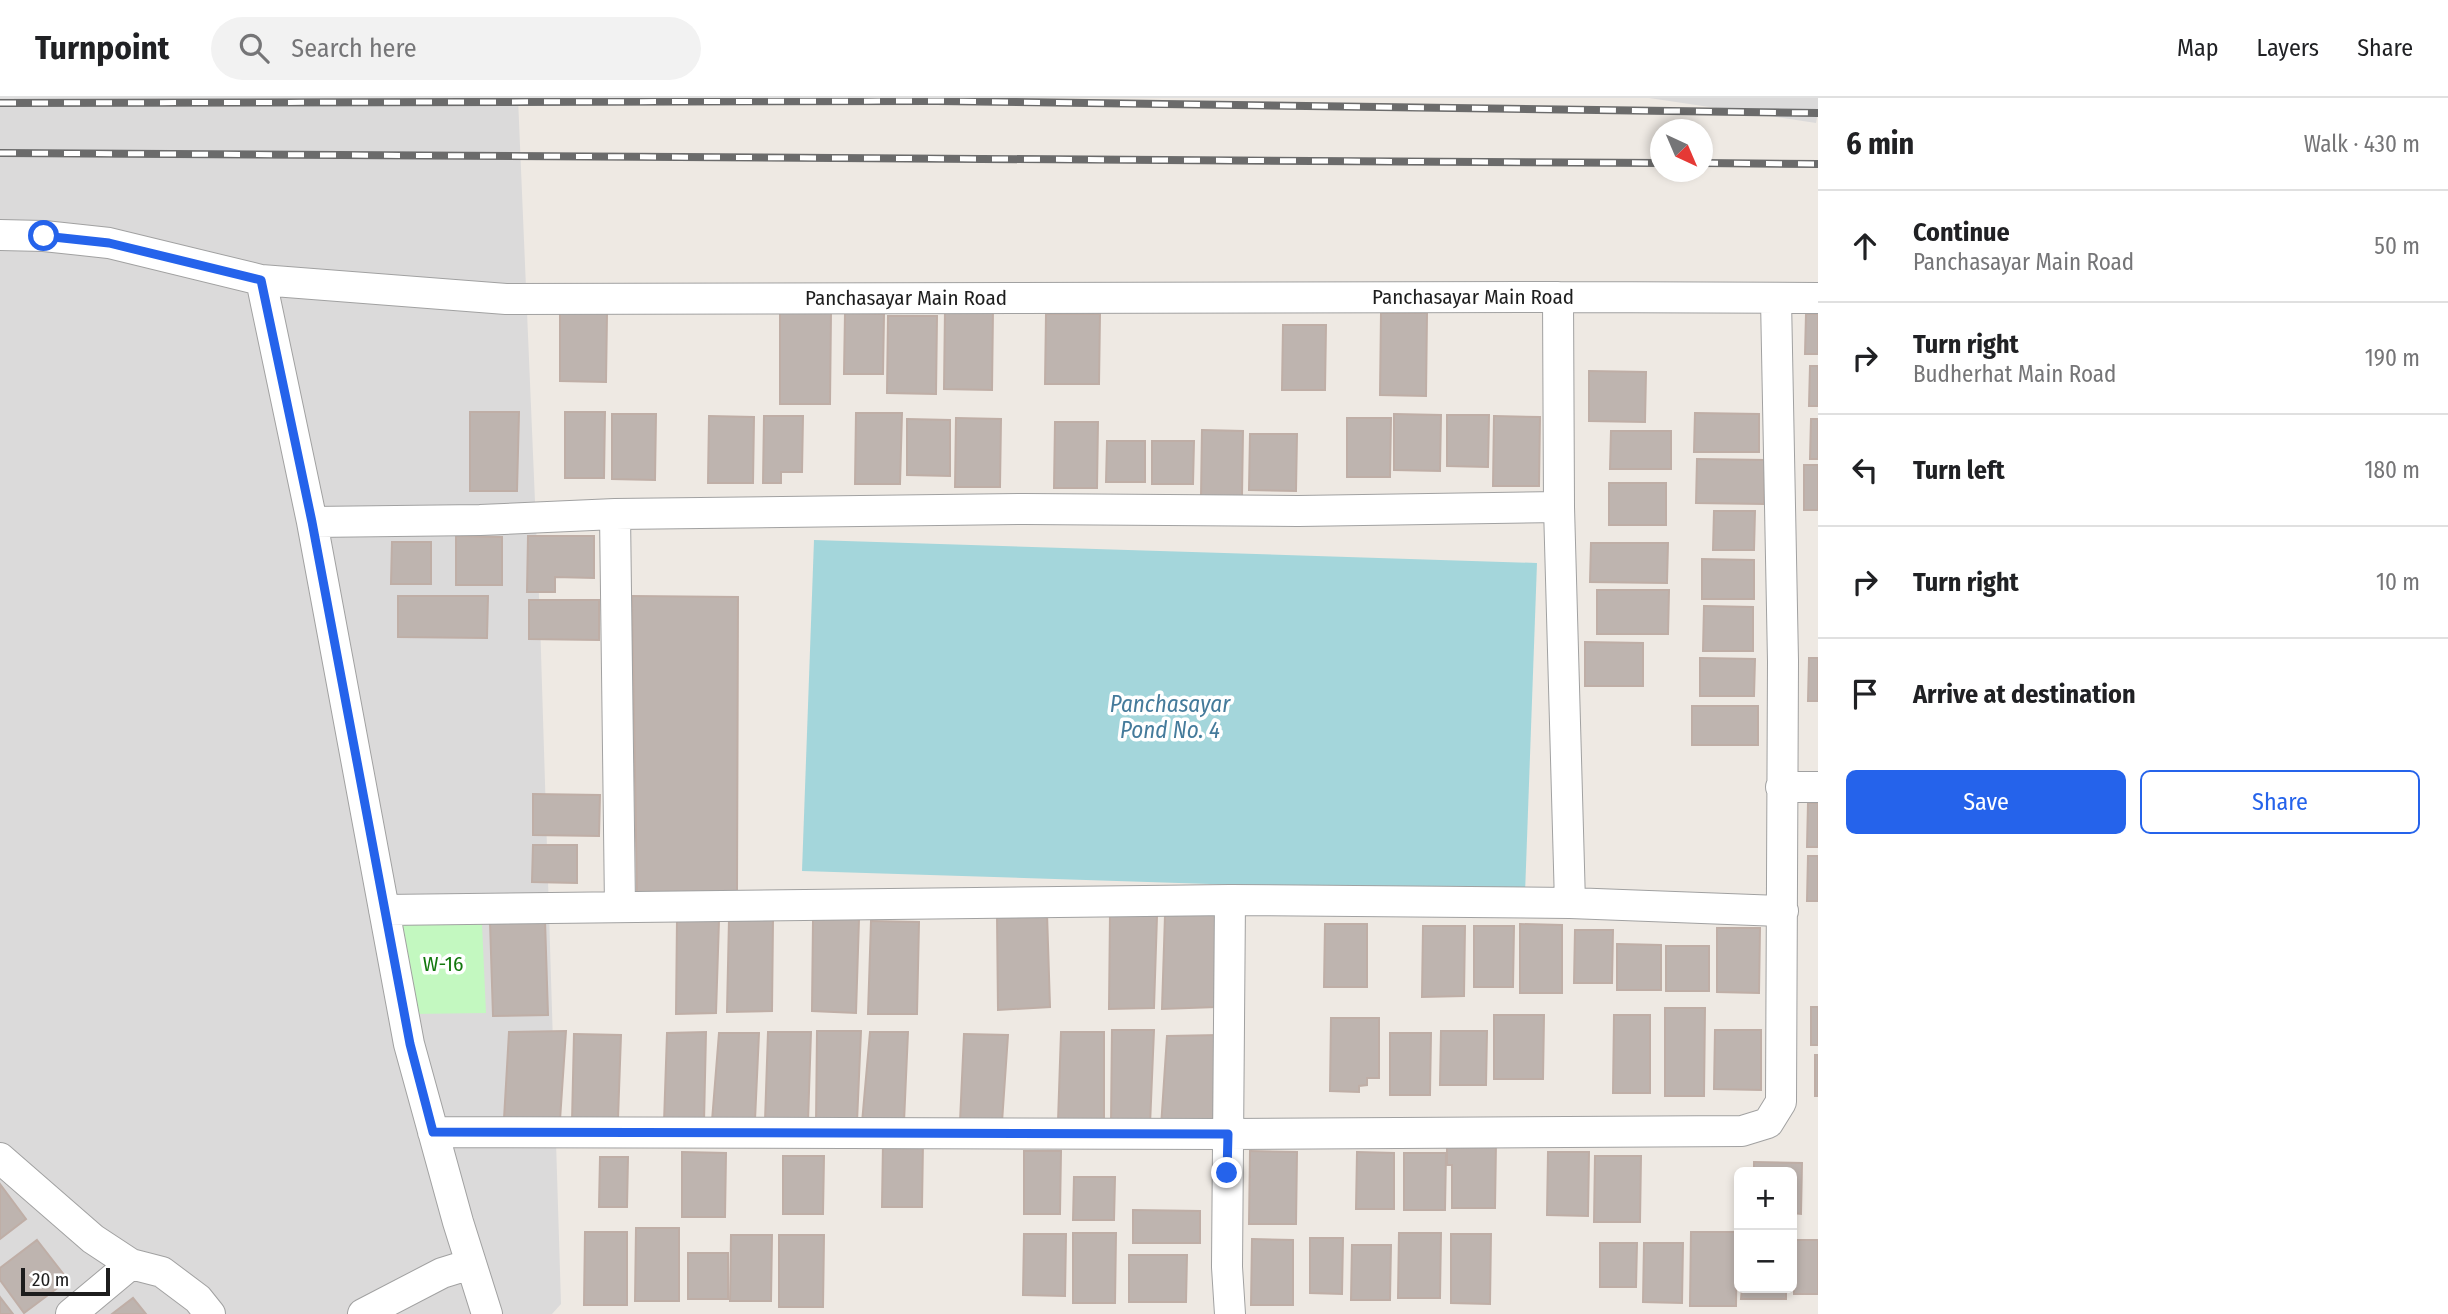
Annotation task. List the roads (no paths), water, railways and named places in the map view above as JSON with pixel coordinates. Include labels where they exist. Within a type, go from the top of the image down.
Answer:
[{"type":"street","name":"Panchasayar Main Road","points":[[0,235],[44,236],[109,243],[261,280],[506,299],[1818,299]]},
{"type":"street","points":[[261,280],[312,522],[410,1044],[487,1314]]},
{"type":"street","points":[[1558,297],[1559,507],[1570,903]]},
{"type":"street","points":[[433,1132],[1742,1132],[1768,1123],[1781,1102],[1783,911],[1783,661],[1776,299]]},
{"type":"street","points":[[312,522],[480,520],[615,514],[1025,509],[1297,511],[1559,507]]},
{"type":"street","points":[[615,514],[620,907]]},
{"type":"street","points":[[1781,786],[1818,787]]},
{"type":"street","points":[[384,911],[1230,900],[1570,903],[1783,911]]},
{"type":"street","points":[[1230,900],[1227,1267],[1230,1314]]},
{"type":"street","points":[[0,1158],[93,1239],[131,1264],[162,1272],[198,1299],[210,1314]]},
{"type":"street","points":[[71,1314],[131,1264]]},
{"type":"street","points":[[363,1314],[442,1273],[471,1264]]},
{"type":"water","name":"Panchasayar Pond No. 4","points":[[814,540],[1537,563],[1525,894],[802,871]]},
{"type":"railway","points":[[0,103],[937,101],[1818,113]]},
{"type":"railway","points":[[0,153],[1650,163]]},
{"type":"railway","points":[[1713,163],[1818,164]]},
{"type":"park label","name":"W-16","points":[[443,964]]}]
